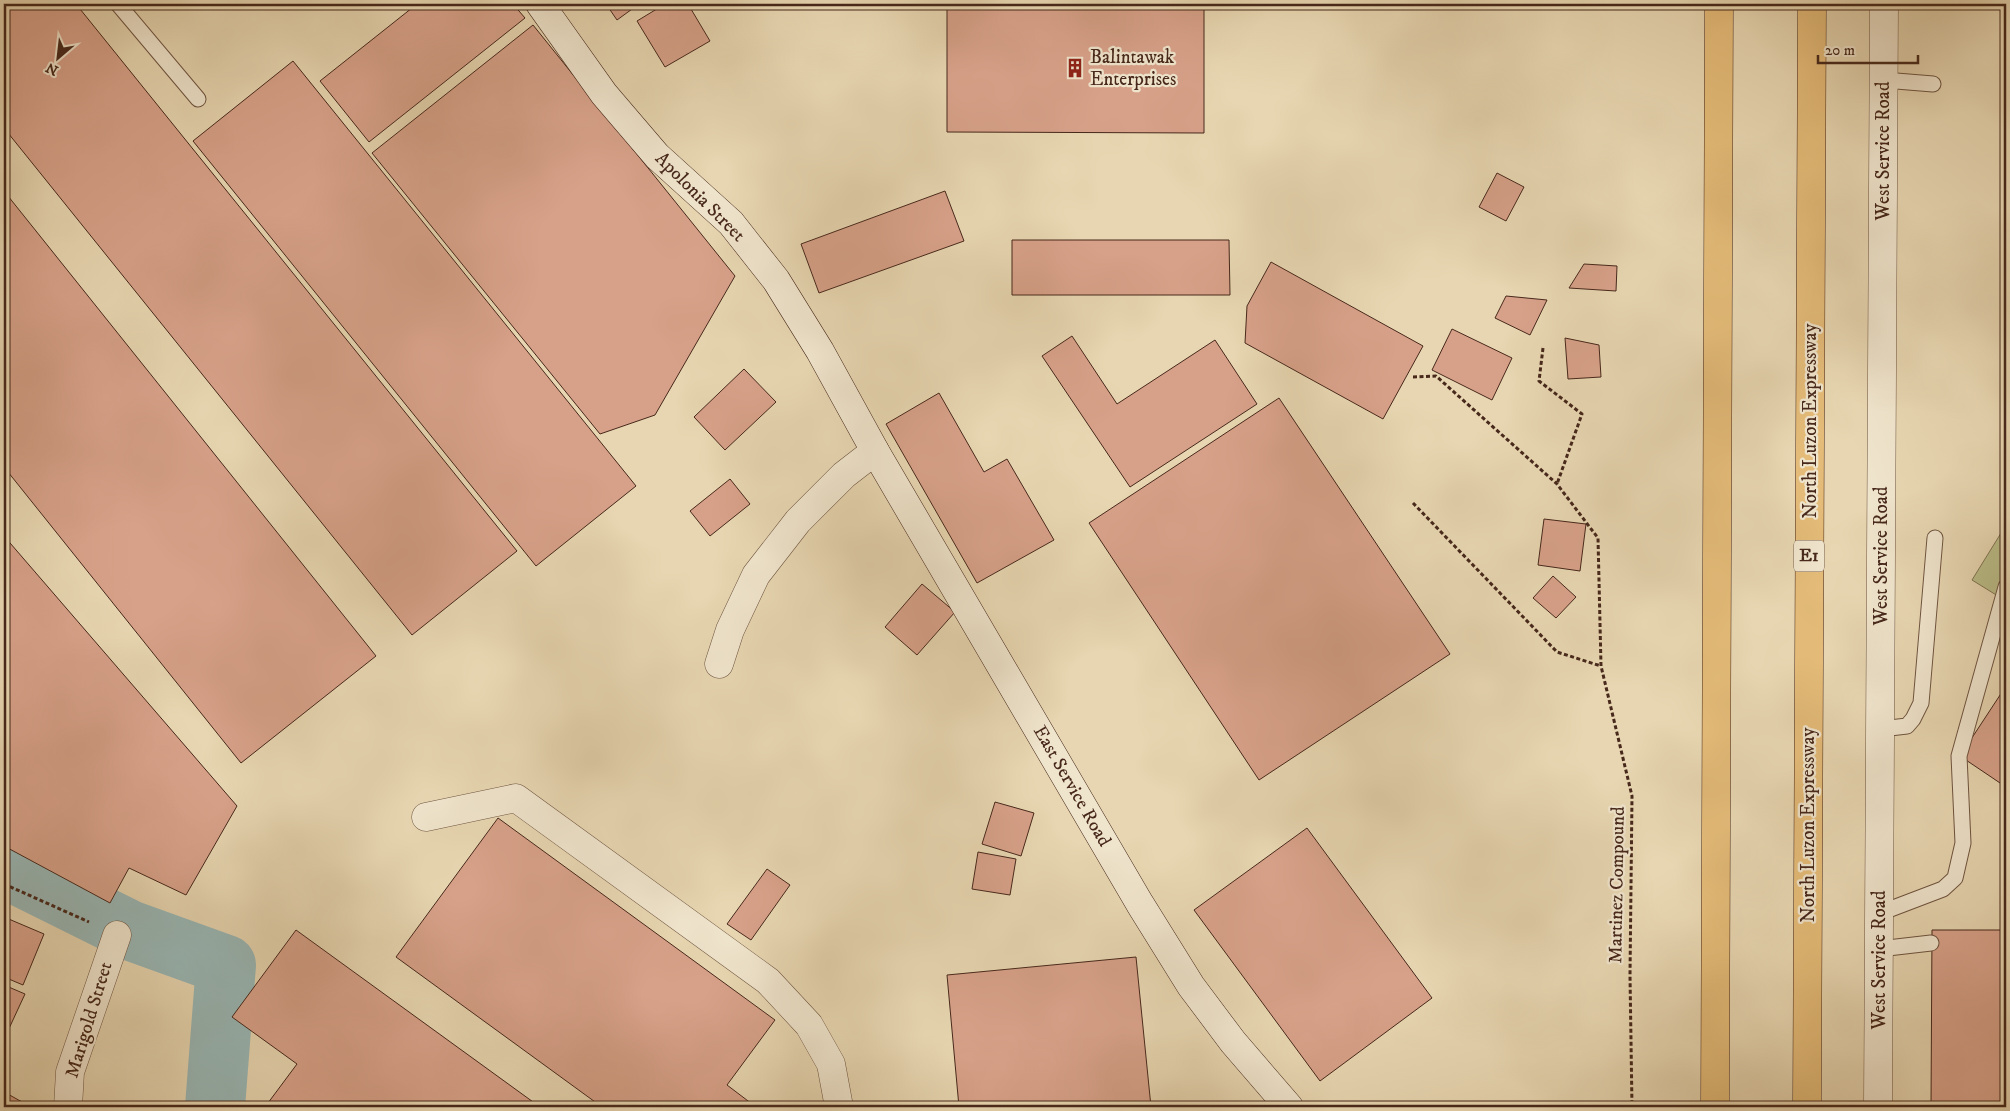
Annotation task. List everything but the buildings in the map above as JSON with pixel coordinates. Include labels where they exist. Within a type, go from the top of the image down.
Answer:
[{"type":"highway","points":[[1715,1107],[1719,4]]},
{"type":"highway","name":"North Luzon Expressway","points":[[1807,1107],[1812,4]]},
{"type":"street","name":"Apolonia Street","points":[[540,4],[604,94],[657,156],[731,223],[776,280],[820,351],[875,451]]},
{"type":"street","name":"West Service Road","points":[[1878,1107],[1884,4]]},
{"type":"street","points":[[719,664],[730,630],[756,575],[798,521],[844,475],[875,451]]},
{"type":"street","name":"East Service Road","points":[[875,451],[1140,904],[1191,986],[1233,1042],[1289,1107]]},
{"type":"street","points":[[426,818],[516,798],[768,981],[810,1025],[831,1064],[840,1107]]},
{"type":"street","name":"Marigold Street","points":[[68,1107],[70,1072],[117,935]]},
{"type":"lane","points":[[118,4],[198,99]]},
{"type":"lane","points":[[1884,80],[1933,84]]},
{"type":"lane","points":[[1881,729],[1907,726],[1913,720],[1921,703],[1935,538]]},
{"type":"lane","points":[[1880,913],[1943,889],[1955,878],[1963,843],[1958,756],[2006,587]]},
{"type":"lane","points":[[1879,949],[1931,943]]},
{"type":"path","points":[[1543,348],[1539,381],[1582,414],[1557,484]]},
{"type":"path","name":"Martinez Compound","points":[[1412,377],[1436,376],[1557,484],[1598,538],[1601,666],[1632,796],[1630,975],[1632,1107]]},
{"type":"path","points":[[1413,503],[1558,652],[1601,666]]},
{"type":"path","points":[[4,884],[117,935]]},
{"type":"green space","points":[[2006,525],[2006,601],[1972,580]]},
{"type":"waterway","points":[[4,868],[129,930],[226,965],[215,1107]]},
{"type":"place","name":"Balintawak Enterprises","points":[[1075,68]]}]
